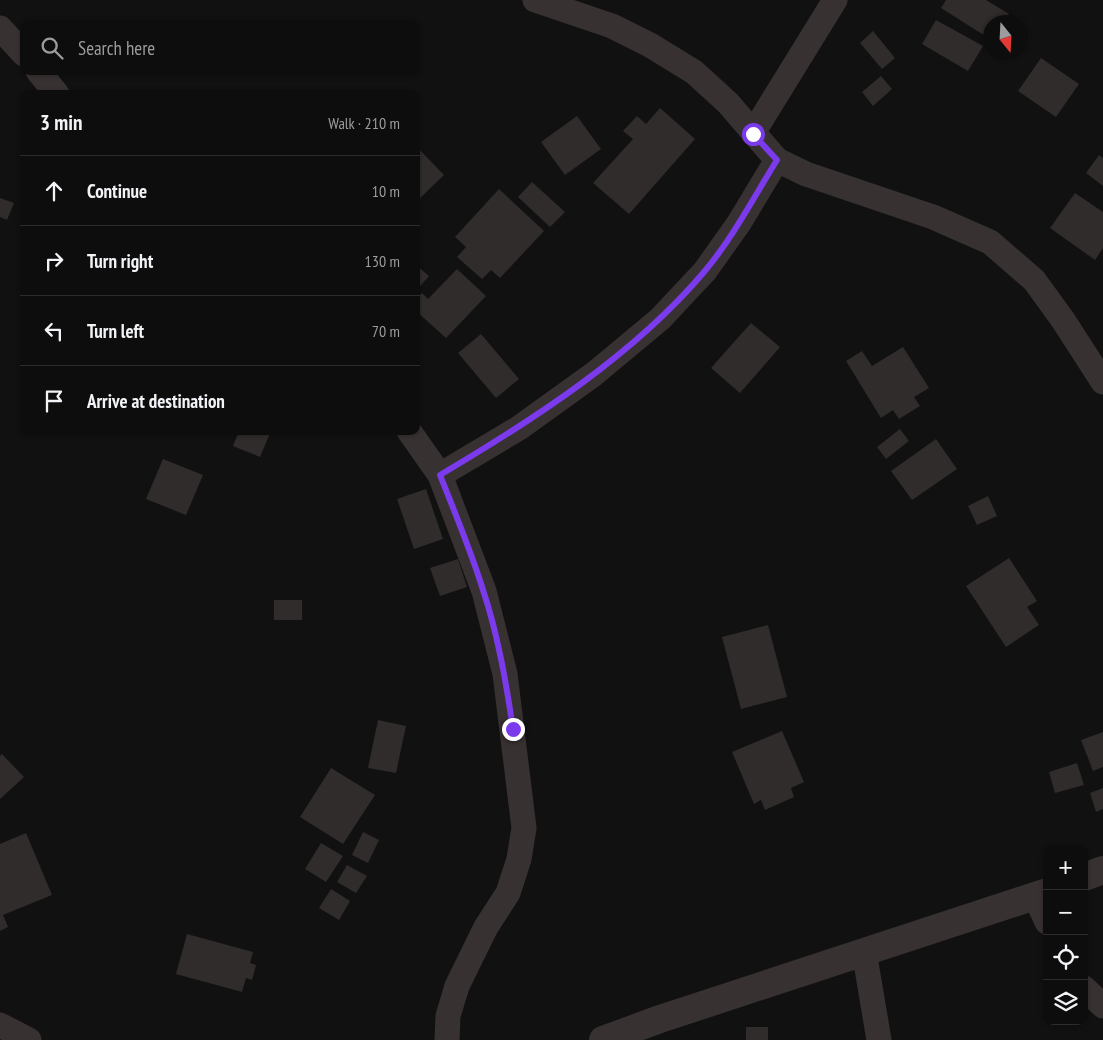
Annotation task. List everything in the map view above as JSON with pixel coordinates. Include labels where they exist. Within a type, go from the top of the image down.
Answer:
[{"type":"street","points":[[536,0],[612,26],[650,45],[694,72],[728,103],[777,160],[806,174],[933,217],[990,242],[1034,280],[1063,320],[1103,382]]},
{"type":"street","points":[[753,134],[835,0]]},
{"type":"street","points":[[0,28],[20,50]]},
{"type":"street","points":[[41,75],[54,90]]},
{"type":"street","points":[[440,475],[519,428],[594,374],[660,319],[705,271],[739,223],[777,160]]},
{"type":"street","points":[[412,435],[440,475],[484,591],[505,674],[524,828],[519,859],[508,893],[486,927],[456,986],[448,1016],[447,1040]]},
{"type":"street","points":[[1088,876],[1103,870]]},
{"type":"street","points":[[603,1040],[864,951],[1041,894]]},
{"type":"street","points":[[864,951],[879,1040]]},
{"type":"street","points":[[1088,992],[1103,1006]]},
{"type":"street","points":[[0,1025],[29,1040]]},
{"type":"building","points":[[946,0],[986,0],[1009,14],[983,15],[983,35],[941,8]]},
{"type":"building","points":[[936,20],[983,46],[968,71],[922,44]]},
{"type":"building","points":[[873,31],[895,58],[882,69],[860,43]]},
{"type":"building","points":[[1041,58],[1079,84],[1056,117],[1018,91]]},
{"type":"building","points":[[881,76],[892,89],[873,106],[862,92]]},
{"type":"building","points":[[660,108],[695,139],[629,214],[593,183],[633,139],[623,131],[637,116],[646,124]]},
{"type":"building","points":[[577,116],[601,149],[565,175],[541,142]]},
{"type":"building","points":[[420,150],[444,175],[420,198]]},
{"type":"building","points":[[1099,155],[1103,158],[1103,186],[1086,173]]},
{"type":"building","points":[[532,182],[565,212],[550,227],[518,197]]},
{"type":"building","points":[[499,189],[544,231],[500,278],[491,270],[482,279],[457,257],[466,247],[455,237]]},
{"type":"building","points":[[1075,193],[1103,212],[1103,248],[1095,260],[1050,228]]},
{"type":"building","points":[[0,198],[14,203],[7,220],[0,217]]},
{"type":"building","points":[[420,268],[429,276],[420,286]]},
{"type":"building","points":[[457,269],[486,296],[446,338],[420,315],[420,295],[422,293],[428,299]]},
{"type":"building","points":[[751,323],[780,347],[740,393],[711,368]]},
{"type":"building","points":[[481,334],[519,379],[496,398],[458,353]]},
{"type":"building","points":[[903,347],[929,388],[914,397],[920,406],[899,419],[893,410],[881,418],[846,361],[862,351],[872,366]]},
{"type":"building","points":[[900,429],[909,441],[886,459],[877,447]]},
{"type":"building","points":[[237,435],[269,435],[260,457],[233,446]]},
{"type":"building","points":[[936,439],[957,469],[912,500],[891,471]]},
{"type":"building","points":[[163,459],[203,475],[186,515],[146,499]]},
{"type":"building","points":[[426,489],[443,539],[414,549],[397,499]]},
{"type":"building","points":[[988,496],[997,516],[977,525],[968,506]]},
{"type":"building","points":[[1009,558],[1037,601],[1027,607],[1039,625],[1006,647],[966,586]]},
{"type":"building","points":[[458,559],[467,587],[440,596],[430,568]]},
{"type":"building","points":[[274,600],[302,600],[302,620],[274,620]]},
{"type":"building","points":[[768,625],[787,697],[741,709],[722,637]]},
{"type":"building","points":[[378,720],[406,726],[396,773],[368,768]]},
{"type":"building","points":[[782,731],[804,782],[791,788],[794,797],[765,810],[761,800],[754,804],[732,752]]},
{"type":"building","points":[[1103,732],[1103,767],[1093,771],[1081,740]]},
{"type":"building","points":[[2,754],[24,777],[0,799],[0,756]]},
{"type":"building","points":[[1077,763],[1084,785],[1055,793],[1049,772]]},
{"type":"building","points":[[331,768],[375,795],[343,844],[300,817]]},
{"type":"building","points":[[1103,788],[1103,809],[1096,812],[1090,793]]},
{"type":"building","points":[[363,832],[379,840],[368,863],[352,855]]},
{"type":"building","points":[[26,833],[52,895],[3,915],[8,927],[0,931],[0,844]]},
{"type":"building","points":[[321,843],[343,856],[326,882],[305,869]]},
{"type":"building","points":[[347,865],[367,876],[356,893],[337,882]]},
{"type":"building","points":[[331,889],[350,901],[339,920],[319,908]]},
{"type":"building","points":[[187,934],[253,952],[250,963],[256,965],[252,980],[246,978],[242,992],[176,974]]},
{"type":"building","points":[[746,1027],[768,1027],[768,1040],[746,1040]]},
{"type":"route","points":[[513,729],[505,674],[484,591],[440,475],[519,428],[594,374],[660,319],[705,271],[739,223],[777,160],[753,134]]}]
